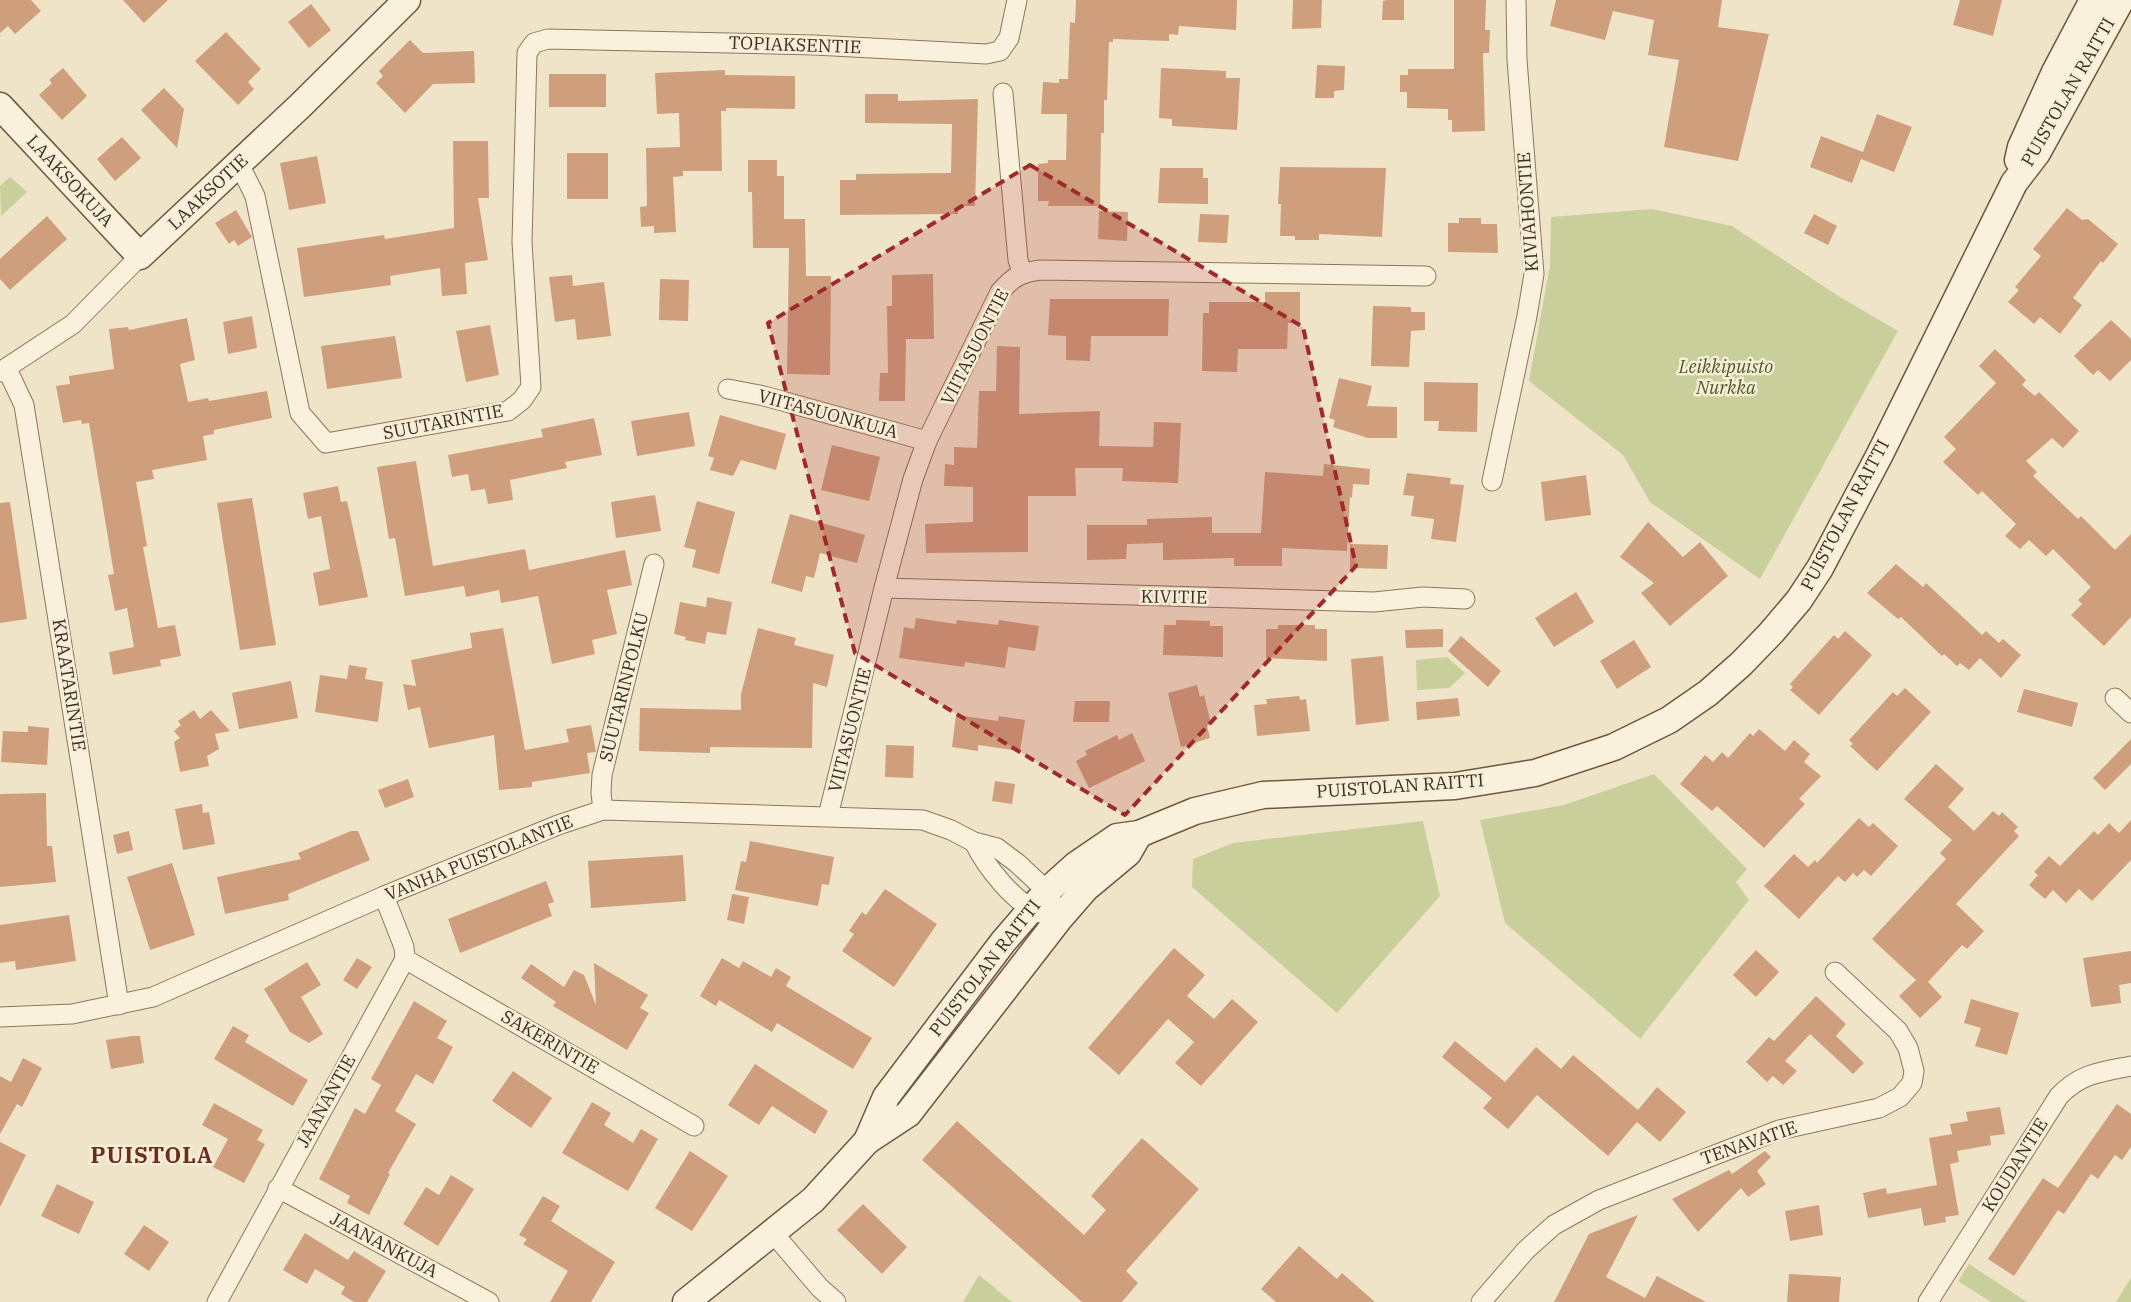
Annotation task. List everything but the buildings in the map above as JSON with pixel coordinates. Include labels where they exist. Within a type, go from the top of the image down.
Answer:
[{"type":"main road","name":"LAAKSOTIE","points":[[140,256],[239,164],[407,0]]},
{"type":"main road","name":"PUISTOLAN RAITTI","points":[[2014,183],[2021,147],[2055,72],[2093,0]]},
{"type":"main road","name":"PUISTOLAN RAITTI","points":[[867,1141],[886,1097],[968,986],[1038,900],[1076,865],[1117,837],[1139,834],[1195,811],[1263,795],[1455,786],[1534,773],[1614,747],[1669,720],[1708,693],[1742,664],[1799,600],[1820,568],[1880,454],[2014,183],[2038,151],[2121,0]]},
{"type":"main road","name":"LAAKSOKUJA","points":[[0,106],[140,256]]},
{"type":"main road","name":"PUISTOLAN RAITTI","points":[[686,1302],[813,1200],[867,1141],[908,1114],[1059,919],[1086,888],[1128,853],[1139,834]]},
{"type":"street","name":"TOPIAKSENTIE","points":[[534,42],[548,39],[814,45],[986,54],[1000,51],[1009,38],[1017,0]]},
{"type":"street","name":"KIVIAHONTIE","points":[[1492,480],[1527,316],[1534,261],[1517,60],[1516,0]]},
{"type":"street","name":"SUUTARINTIE","points":[[239,164],[255,196],[300,413],[326,444],[508,411],[522,400],[531,386],[522,242],[527,53],[534,42]]},
{"type":"street","points":[[1003,93],[1018,260],[1022,272]]},
{"type":"street","name":"LAAKSOTIE","points":[[4,371],[74,324],[140,256]]},
{"type":"street","name":"VIITASUONTIE","points":[[828,816],[913,479],[927,441],[1000,292],[1022,272],[1048,270],[1426,276]]},
{"type":"street","name":"KRAATARINTIE","points":[[4,371],[24,405],[119,1005]]},
{"type":"street","name":"VIITASUONKUJA","points":[[728,389],[764,396],[927,441]]},
{"type":"street","name":"SUUTARINPOLKU","points":[[603,810],[601,793],[602,775],[654,564]]},
{"type":"street","name":"KIVITIE","points":[[884,588],[1385,602],[1423,597],[1465,599]]},
{"type":"street","points":[[2115,698],[2131,713]]},
{"type":"street","name":"VANHA PUISTOLANTIE","points":[[0,1017],[72,1014],[153,997],[384,896],[558,825],[603,810],[923,820],[951,830],[974,842],[997,848],[1017,863],[1038,900],[1059,919]]},
{"type":"street","points":[[384,896],[404,947],[405,959]]},
{"type":"street","name":"SAKERINTIE","points":[[405,959],[694,1126]]},
{"type":"street","name":"JAANANTIE","points":[[217,1302],[405,959]]},
{"type":"street","name":"TENAVATIE","points":[[1481,1302],[1526,1250],[1554,1225],[1599,1200],[1779,1130],[1879,1108],[1900,1097],[1912,1083],[1914,1071],[1908,1048],[1898,1032],[1835,972]]},
{"type":"street","name":"KOUDANTIE","points":[[1928,1302],[2059,1096],[2070,1084],[2091,1074],[2131,1066]]},
{"type":"street","name":"JAANANKUJA","points":[[278,1188],[489,1302]]},
{"type":"street","points":[[773,1233],[820,1288],[836,1302]]},
{"type":"highlighted area","points":[[1030,165],[1303,327],[1356,566],[1125,815],[855,653],[768,323]]},
{"type":"green space","points":[[10,177],[27,192],[1,216],[0,186]]},
{"type":"green space","name":"Leikkipuisto Nurkka","points":[[1652,209],[1732,226],[1840,297],[1898,331],[1760,579],[1650,502],[1623,455],[1529,381],[1550,265],[1551,217]]},
{"type":"green space","points":[[1447,657],[1465,673],[1449,688],[1417,690],[1416,660]]},
{"type":"green space","points":[[1654,774],[1747,869],[1736,882],[1749,900],[1640,1039],[1505,923],[1480,820],[1564,805]]},
{"type":"green space","points":[[1423,821],[1440,896],[1337,1013],[1192,887],[1193,859],[1233,843]]},
{"type":"green space","points":[[963,1015],[915,1091],[896,1108],[894,1099]]},
{"type":"green space","points":[[1969,1264],[2027,1302],[1991,1302],[1958,1281]]},
{"type":"green space","points":[[979,1275],[1012,1302],[963,1302]]},
{"type":"green space","points":[[2131,1278],[2131,1302],[2116,1302]]},
{"type":"district","name":"PUISTOLA","points":[[152,1155]]}]
